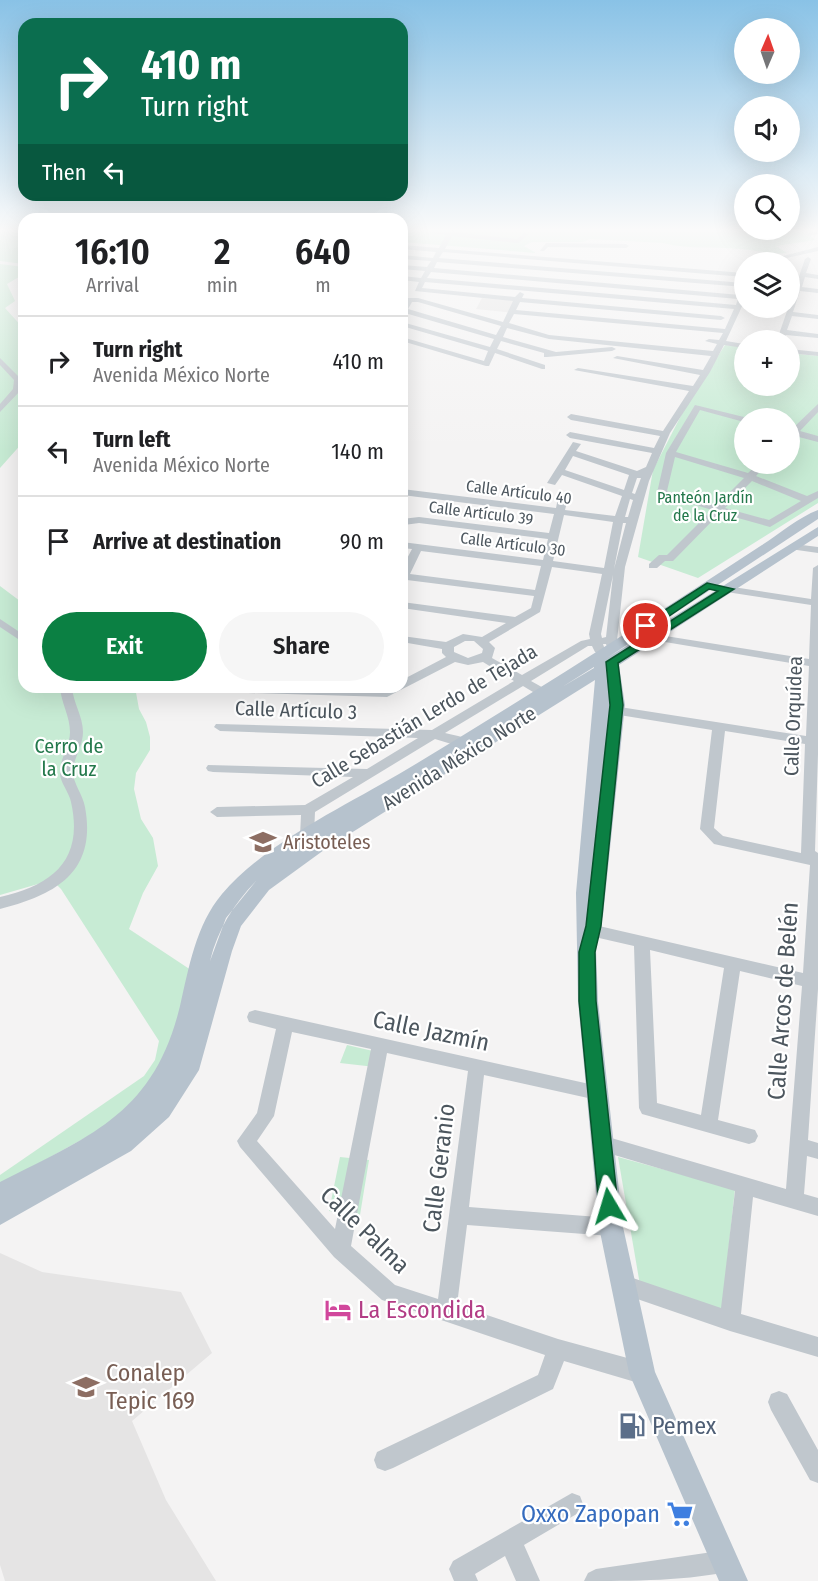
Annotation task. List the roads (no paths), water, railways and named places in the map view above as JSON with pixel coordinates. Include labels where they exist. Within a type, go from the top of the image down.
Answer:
[{"type":"main road","name":"Avenida México Norte","points":[[0,1194],[83,1150],[131,1117],[148,1101],[160,1084],[178,1049],[202,946],[222,909],[247,879],[267,862],[312,841],[470,745],[547,696],[606,652],[818,514]]},
{"type":"main road","name":"Avenida México Norte","points":[[547,696],[578,683],[606,652],[653,637],[818,531]]},
{"type":"main road","points":[[606,652],[603,686],[609,709]]},
{"type":"main road","points":[[606,652],[609,709],[585,893],[588,1001],[611,1227],[642,1373],[730,1571]]},
{"type":"main road","points":[[578,683],[597,681],[603,686]]},
{"type":"main road","name":"Avenida México Norte","points":[[0,1214],[123,1144],[161,1110],[189,1070],[232,923],[263,885],[312,841]]},
{"type":"street","points":[[428,303],[549,337],[615,332],[725,331]]},
{"type":"street","points":[[408,341],[486,364],[516,303]]},
{"type":"street","points":[[549,303],[721,318]]},
{"type":"street","points":[[615,332],[624,303]]},
{"type":"street","points":[[679,303],[734,308]]},
{"type":"street","points":[[716,349],[709,341],[730,303]]},
{"type":"street","points":[[408,309],[555,354]]},
{"type":"street","points":[[511,312],[615,332],[647,346]]},
{"type":"street","points":[[606,652],[595,634],[633,521],[644,473],[734,314]]},
{"type":"street","points":[[800,315],[818,317]]},
{"type":"street","points":[[408,326],[493,350],[542,367]]},
{"type":"street","points":[[800,336],[818,336]]},
{"type":"street","points":[[515,357],[647,346],[734,349]]},
{"type":"street","points":[[800,352],[818,354]]},
{"type":"street","points":[[617,358],[702,372]]},
{"type":"street","points":[[800,358],[818,360]]},
{"type":"street","points":[[0,360],[18,380],[16,389],[0,409]]},
{"type":"street","points":[[578,370],[691,388]]},
{"type":"street","points":[[734,416],[698,407],[671,453],[662,493],[770,524],[818,494]]},
{"type":"street","points":[[800,424],[818,407]]},
{"type":"street","points":[[571,417],[666,434]]},
{"type":"street","points":[[570,435],[657,451]]},
{"type":"street","points":[[800,435],[818,439]]},
{"type":"street","points":[[552,483],[580,437]]},
{"type":"street","points":[[571,452],[644,473]]},
{"type":"street","points":[[671,453],[750,477],[808,500]]},
{"type":"street","points":[[560,471],[639,498]]},
{"type":"street","points":[[606,652],[619,519],[633,476],[644,473]]},
{"type":"street","points":[[653,566],[663,557],[669,559],[753,474]]},
{"type":"street","name":"Calle Artículo 40","points":[[408,493],[633,521]]},
{"type":"street","points":[[408,640],[448,646],[463,637],[483,641],[536,610],[563,498]]},
{"type":"street","name":"Calle Artículo 39","points":[[408,521],[419,520],[554,537]]},
{"type":"street","name":"Calle Artículo 30","points":[[408,546],[614,573]]},
{"type":"street","points":[[408,567],[418,547]]},
{"type":"street","points":[[794,547],[818,550]]},
{"type":"street","name":"Calle Orquídea","points":[[818,568],[815,741],[808,853],[818,861]]},
{"type":"street","points":[[408,578],[540,594]]},
{"type":"street","points":[[707,586],[817,603]]},
{"type":"street","points":[[408,606],[518,621]]},
{"type":"street","points":[[0,622],[18,636]]},
{"type":"street","points":[[653,637],[816,664]]},
{"type":"street","points":[[448,646],[448,652],[454,658],[470,662],[484,658],[489,651],[483,641]]},
{"type":"street","name":"Calle Sebastián Lerdo de Tejada","points":[[312,841],[308,810],[585,643],[606,652]]},
{"type":"street","points":[[408,680],[454,658]]},
{"type":"street","points":[[484,658],[547,696]]},
{"type":"street","points":[[0,903],[30,896],[62,878],[72,867],[78,854],[82,823],[78,801],[66,773],[77,740],[76,721],[67,693]]},
{"type":"street","points":[[609,709],[815,741]]},
{"type":"street","points":[[719,726],[707,829],[718,840],[818,861]]},
{"type":"street","name":"Calle Artículo 3","points":[[220,728],[432,734],[470,745]]},
{"type":"street","points":[[213,768],[368,773]]},
{"type":"street","points":[[217,812],[308,810]]},
{"type":"street","name":"Calle Arcos de Belén","points":[[794,1200],[814,982],[818,861]]},
{"type":"street","points":[[588,937],[642,941],[814,982]]},
{"type":"street","points":[[642,941],[648,1108],[749,1136]]},
{"type":"street","points":[[708,1125],[733,963]]},
{"type":"street","name":"Calle Jazmín","points":[[255,1017],[597,1092]]},
{"type":"street","name":"Calle Palma","points":[[286,1023],[265,1116],[246,1141],[341,1250],[389,1293],[558,1349],[642,1373]]},
{"type":"street","points":[[341,1250],[380,1045]]},
{"type":"street","name":"Calle Geranio","points":[[446,1313],[477,1065]]},
{"type":"street","points":[[601,1143],[818,1207]]},
{"type":"street","points":[[799,1146],[818,1151]]},
{"type":"street","points":[[730,1321],[745,1185]]},
{"type":"street","points":[[460,1215],[611,1227]]},
{"type":"street","points":[[624,1285],[730,1321],[818,1347]]},
{"type":"street","points":[[385,1460],[546,1382],[558,1349]]},
{"type":"street","points":[[779,1402],[818,1472]]},
{"type":"street","points":[[466,1581],[461,1569],[572,1504]]},
{"type":"street","points":[[510,1540],[528,1581]]},
{"type":"street","points":[[596,1581],[730,1571]]},
{"type":"place","name":"Aristoteles","points":[[263,842]]},
{"type":"place","name":"La Escondida","points":[[338,1310]]},
{"type":"place","name":"Conalep Tepic 169","points":[[86,1387]]},
{"type":"place","name":"Pemex","points":[[632,1426]]},
{"type":"place","name":"Oxxo Zapopan","points":[[680,1514]]},
{"type":"park label","name":"Panteón Jardín de la Cruz","points":[[705,506]]},
{"type":"park label","name":"Cerro de la Cruz","points":[[69,758]]}]
